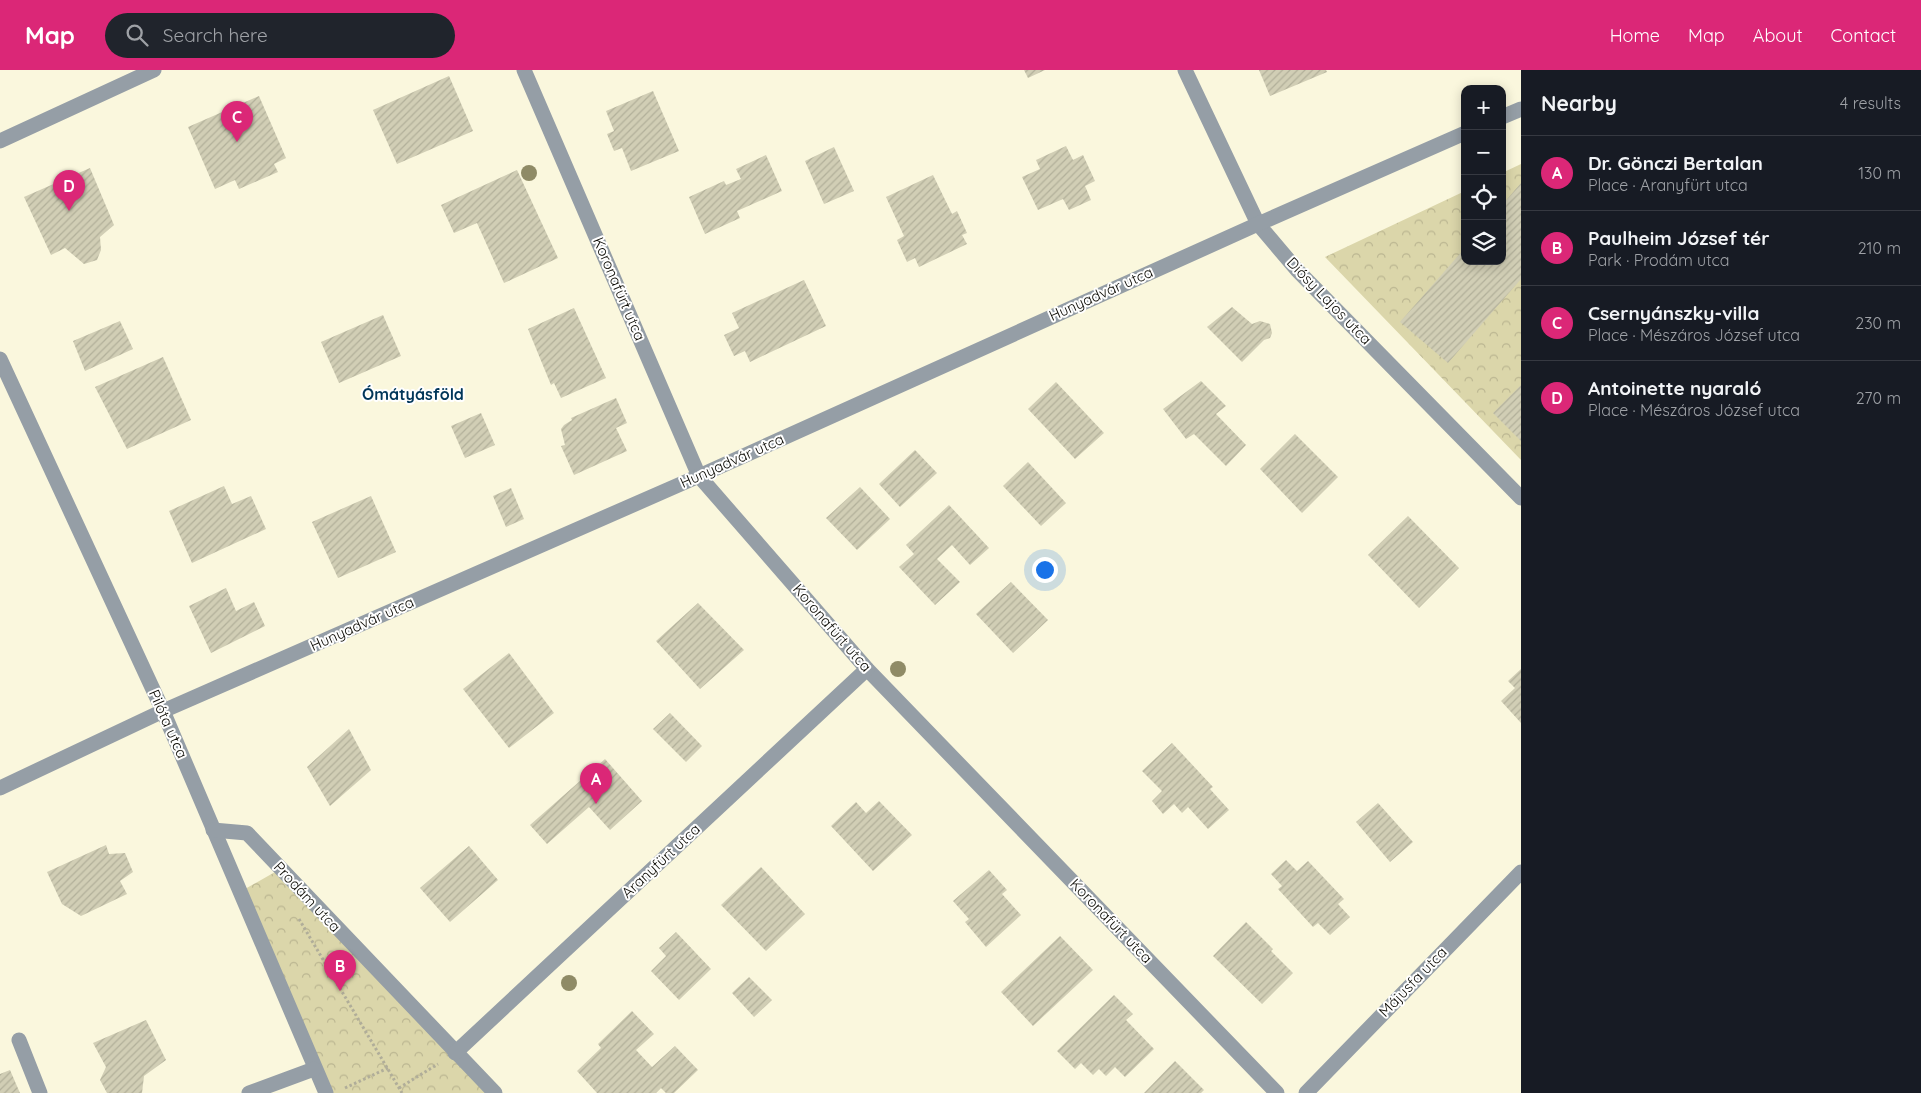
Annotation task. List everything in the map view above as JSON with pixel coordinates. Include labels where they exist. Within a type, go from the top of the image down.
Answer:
[{"type":"street","points":[[0,141],[154,70]]},
{"type":"street","name":"Koronafürt utca","points":[[524,70],[699,476],[867,669],[1277,1093]]},
{"type":"street","name":"Diósy Lajos utca","points":[[1185,70],[1258,224],[1297,270],[1521,498]]},
{"type":"street","points":[[1506,115],[1521,109]]},
{"type":"street","name":"Hunyadvár utca","points":[[0,788],[163,711],[699,476],[1258,224],[1461,136]]},
{"type":"street","name":"Pilóta utca","points":[[0,359],[163,711],[314,1069],[333,1091]]},
{"type":"street","name":"Aranyfürt utca","points":[[455,1053],[867,669]]},
{"type":"street","name":"Prodám utca","points":[[213,830],[247,833],[495,1093]]},
{"type":"street","name":"Májusfa utca","points":[[1306,1093],[1521,872]]},
{"type":"street","points":[[19,1040],[40,1093]]},
{"type":"street","points":[[249,1093],[314,1069]]},
{"type":"path","points":[[297,917],[402,1093]]},
{"type":"path","points":[[399,1088],[455,1053]]},
{"type":"path","points":[[333,1091],[388,1068]]},
{"type":"green space","points":[[1521,164],[1521,460],[1325,257],[1461,193],[1461,265],[1506,265],[1506,171]]},
{"type":"green space","points":[[275,872],[492,1093],[330,1093],[245,889]]},
{"type":"building","points":[[1024,70],[1045,70],[1028,78]]},
{"type":"building","points":[[1259,70],[1326,70],[1327,72],[1270,96]]},
{"type":"building","points":[[449,76],[473,131],[397,164],[373,110]]},
{"type":"building","points":[[653,91],[679,151],[631,171],[622,148],[614,151],[607,134],[614,131],[606,111]]},
{"type":"building","points":[[259,96],[286,158],[274,164],[278,172],[239,189],[235,180],[215,189],[188,127]]},
{"type":"building","points":[[1066,146],[1073,160],[1083,155],[1095,181],[1085,186],[1091,200],[1069,210],[1063,199],[1038,210],[1022,177],[1040,169],[1036,160]]},
{"type":"building","points":[[834,147],[854,191],[824,204],[805,161]]},
{"type":"building","points":[[766,155],[782,191],[737,211],[740,218],[705,234],[689,197],[724,181],[726,185],[741,179],[736,169]]},
{"type":"building","points":[[90,168],[114,225],[100,237],[101,250],[97,260],[84,264],[65,248],[51,255],[24,197]]},
{"type":"building","points":[[517,170],[558,258],[504,283],[477,223],[454,233],[441,205]]},
{"type":"building","points":[[933,175],[952,214],[957,211],[967,233],[962,235],[967,244],[919,267],[915,258],[907,262],[897,240],[904,236],[886,197]]},
{"type":"building","points":[[1521,183],[1521,279],[1448,363],[1400,322],[1461,253],[1461,265],[1506,265],[1506,200]]},
{"type":"building","points":[[804,280],[826,326],[750,362],[745,351],[734,356],[724,335],[739,328],[732,313]]},
{"type":"building","points":[[1232,307],[1252,324],[1260,321],[1270,324],[1272,333],[1270,338],[1264,340],[1242,362],[1207,327]]},
{"type":"building","points":[[574,308],[606,378],[561,398],[554,383],[551,385],[528,329]]},
{"type":"building","points":[[383,315],[401,356],[339,383],[321,342]]},
{"type":"building","points":[[120,321],[133,349],[85,371],[73,341]]},
{"type":"building","points":[[163,357],[191,420],[127,449],[95,387]]},
{"type":"building","points":[[1201,381],[1226,406],[1216,414],[1246,445],[1226,466],[1194,434],[1186,439],[1163,409]]},
{"type":"building","points":[[1056,382],[1104,433],[1075,459],[1028,409]]},
{"type":"building","points":[[1521,385],[1521,441],[1493,413]]},
{"type":"building","points":[[616,398],[627,423],[616,428],[627,451],[574,475],[561,446],[565,445],[561,429],[572,420],[571,418]]},
{"type":"building","points":[[481,413],[495,445],[465,458],[451,426]]},
{"type":"building","points":[[1295,434],[1338,477],[1302,513],[1260,469]]},
{"type":"building","points":[[915,450],[937,473],[900,507],[879,484]]},
{"type":"building","points":[[1028,462],[1066,503],[1041,526],[1003,486]]},
{"type":"building","points":[[224,486],[232,504],[251,496],[266,529],[192,563],[169,511]]},
{"type":"building","points":[[860,487],[890,519],[857,550],[826,518]]},
{"type":"building","points":[[511,488],[524,519],[506,527],[493,496]]},
{"type":"building","points":[[371,496],[396,552],[338,578],[312,522]]},
{"type":"building","points":[[949,505],[989,548],[970,565],[952,545],[937,559],[960,582],[935,605],[899,567],[914,554],[906,545]]},
{"type":"building","points":[[1408,516],[1459,568],[1419,608],[1368,555]]},
{"type":"building","points":[[1011,582],[1048,620],[1013,653],[976,614]]},
{"type":"building","points":[[226,588],[236,611],[254,602],[265,626],[211,653],[189,606]]},
{"type":"building","points":[[698,603],[744,650],[700,689],[656,641]]},
{"type":"building","points":[[509,653],[554,713],[509,748],[463,689]]},
{"type":"building","points":[[1521,669],[1521,723],[1501,701],[1515,688],[1508,681]]},
{"type":"building","points":[[670,713],[702,746],[686,762],[653,729]]},
{"type":"building","points":[[349,729],[371,770],[330,806],[307,767]]},
{"type":"building","points":[[1172,743],[1213,787],[1210,789],[1229,810],[1208,829],[1188,807],[1182,813],[1174,804],[1163,814],[1152,801],[1162,791],[1142,771]]},
{"type":"building","points":[[605,759],[642,801],[610,830],[589,807],[547,844],[530,825]]},
{"type":"building","points":[[879,801],[912,835],[873,871],[831,826],[856,802],[866,813]]},
{"type":"building","points":[[1378,803],[1413,842],[1390,862],[1356,822]]},
{"type":"building","points":[[106,845],[109,854],[125,853],[133,872],[120,881],[127,894],[81,916],[62,904],[47,872]]},
{"type":"building","points":[[469,846],[498,880],[450,922],[420,888]]},
{"type":"building","points":[[1286,860],[1297,871],[1308,861],[1344,899],[1338,904],[1350,917],[1330,935],[1318,923],[1313,927],[1278,889],[1282,886],[1271,874]]},
{"type":"building","points":[[761,867],[805,914],[766,951],[721,905]]},
{"type":"building","points":[[989,870],[1007,890],[1002,894],[1021,915],[986,947],[965,922],[969,919],[953,901]]},
{"type":"building","points":[[1246,922],[1273,949],[1271,951],[1293,973],[1262,1004],[1213,956]]},
{"type":"building","points":[[676,932],[711,969],[679,1000],[651,971],[666,956],[659,948]]},
{"type":"building","points":[[1060,936],[1093,970],[1033,1026],[1001,992]]},
{"type":"building","points":[[749,977],[772,1000],[754,1017],[732,993]]},
{"type":"building","points":[[1114,995],[1133,1014],[1126,1020],[1154,1049],[1125,1077],[1115,1067],[1106,1076],[1099,1069],[1093,1075],[1081,1063],[1075,1069],[1057,1051]]},
{"type":"building","points":[[632,1011],[654,1034],[636,1050],[652,1067],[675,1046],[698,1070],[674,1093],[666,1093],[661,1088],[656,1093],[597,1093],[577,1071],[601,1048],[598,1044]]},
{"type":"building","points":[[146,1020],[166,1060],[144,1076],[142,1093],[107,1093],[100,1080],[106,1067],[93,1043]]},
{"type":"building","points":[[1175,1061],[1204,1090],[1201,1093],[1144,1093]]},
{"type":"building","points":[[10,1070],[20,1093],[0,1093],[0,1074]]},
{"type":"place","name":"Csernyánszky-villa","points":[[237,142]]},
{"type":"place","name":"Antoinette nyaraló","points":[[69,211]]},
{"type":"place","name":"Dr. Gönczi Bertalan","points":[[596,804]]},
{"type":"place","name":"Paulheim József tér","points":[[340,991]]},
{"type":"district","name":"Ómátyásföld","points":[[413,394]]}]
